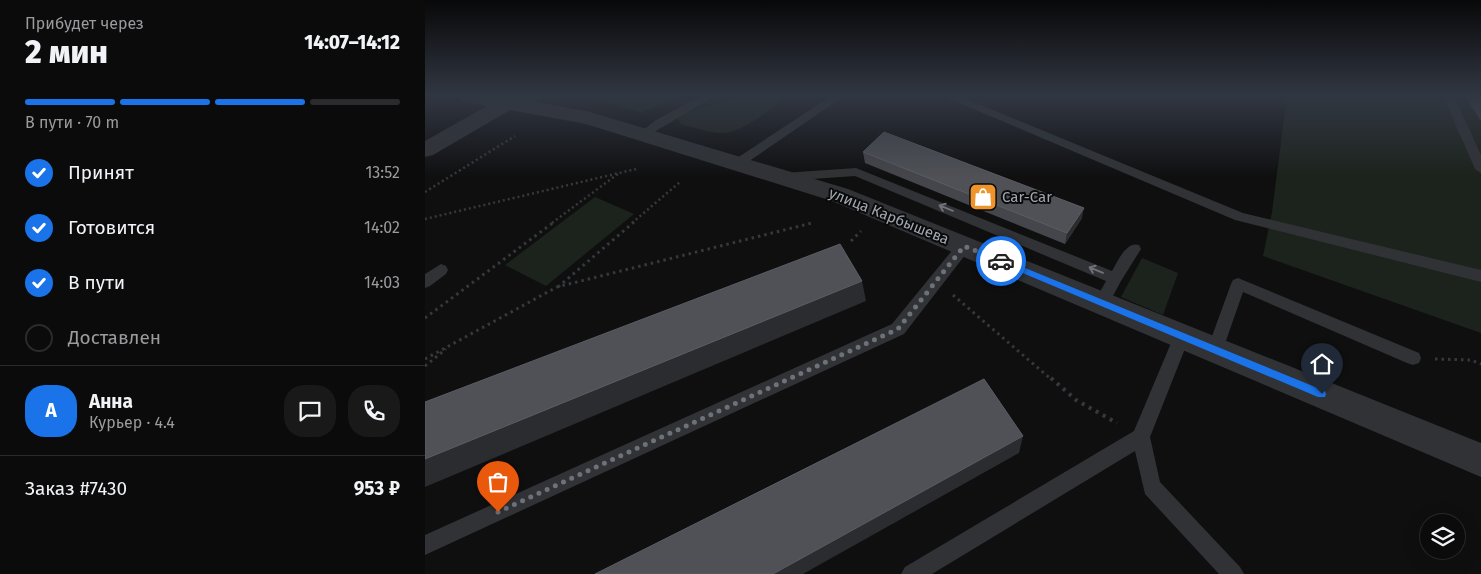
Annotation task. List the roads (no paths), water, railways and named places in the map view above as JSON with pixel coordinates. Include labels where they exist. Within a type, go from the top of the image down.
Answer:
[{"type":"street","points":[[425,150],[469,123]]},
{"type":"street","name":"улица Карбышева","points":[[606,123],[840,195],[1481,460]]},
{"type":"lane","points":[[644,134],[659,123]]},
{"type":"lane","points":[[738,163],[799,123]]},
{"type":"lane","points":[[1013,123],[1240,217],[1481,276]]},
{"type":"lane","points":[[1460,123],[1481,169]]},
{"type":"lane","points":[[782,177],[857,172],[1115,278]]},
{"type":"lane","points":[[425,545],[898,329],[964,246]]},
{"type":"lane","points":[[1102,303],[1115,278],[1134,249]]},
{"type":"lane","points":[[425,282],[441,270]]},
{"type":"lane","points":[[1215,350],[1238,284],[1413,358]]},
{"type":"lane","points":[[1182,336],[1141,437],[1151,487],[1233,574]]},
{"type":"lane","points":[[912,574],[1141,437]]},
{"type":"place","name":"Car-Car","points":[[983,197]]}]
